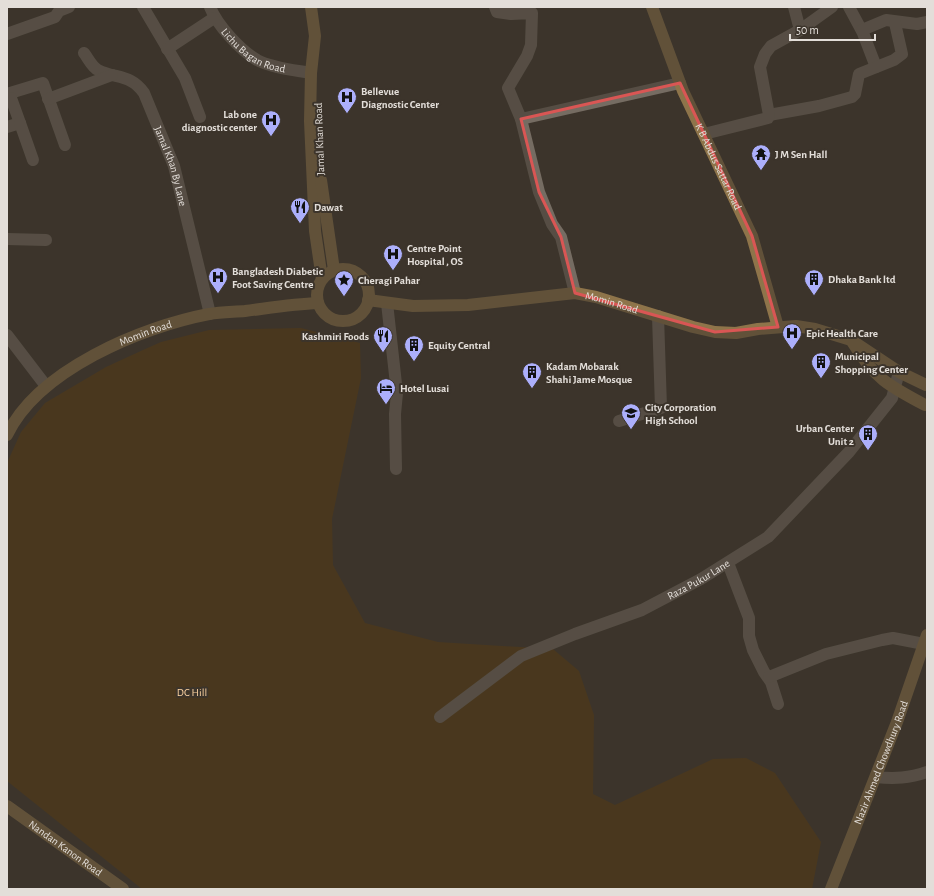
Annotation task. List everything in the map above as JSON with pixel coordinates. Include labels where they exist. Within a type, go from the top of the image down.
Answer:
[{"type":"main road","points":[[311,7],[315,36],[311,73],[310,121],[315,231],[322,279],[316,294],[320,309],[330,318],[344,321],[357,317],[362,312],[368,300],[368,286],[360,275],[348,269],[334,270],[322,279]]},
{"type":"main road","name":"Jamal Khan Road","points":[[316,7],[322,32],[318,128],[321,189],[334,270]]},
{"type":"main road","name":"K B Abdus Sattar Road","points":[[652,7],[680,84],[752,236],[778,327]]},
{"type":"main road","name":"Momin Road","points":[[368,300],[413,306],[468,305],[575,293],[596,296],[692,328],[715,332],[736,333],[796,326],[815,329],[851,340],[899,372],[926,384]]},
{"type":"main road","name":"Momin Road","points":[[7,435],[13,423],[28,403],[46,386],[90,357],[121,343],[153,330],[210,314],[318,302]]},
{"type":"main road","points":[[851,340],[873,373],[894,388],[926,407]]},
{"type":"main road","points":[[926,384],[923,392],[926,407]]},
{"type":"main road","name":"Nazir Ahmed Chowdhury Road","points":[[831,889],[897,722],[926,640]]},
{"type":"main road","name":"Nandan Kanon Road","points":[[7,806],[123,889]]},
{"type":"street","points":[[7,34],[55,17],[59,11],[68,7]]},
{"type":"street","points":[[143,7],[184,78],[200,118]]},
{"type":"street","points":[[495,7],[497,12],[502,14],[532,13],[531,45],[527,56],[508,88],[521,119],[539,192],[552,224],[561,237],[575,293]]},
{"type":"street","points":[[794,7],[800,30]]},
{"type":"street","points":[[769,115],[761,72],[761,62],[771,46],[800,30],[832,7]]},
{"type":"street","points":[[849,7],[862,30],[876,67]]},
{"type":"street","points":[[167,48],[212,13]]},
{"type":"street","name":"Lichu Bagan Road","points":[[212,13],[236,42],[257,60],[311,73]]},
{"type":"street","points":[[862,30],[886,20],[895,23],[917,24],[927,22]]},
{"type":"street","points":[[704,134],[765,119],[769,115],[819,106],[852,97],[855,94],[859,74],[894,60],[902,54],[895,23]]},
{"type":"street","name":"Jamal Khan By Lane","points":[[84,53],[96,69],[112,75],[130,79],[140,86],[174,166],[210,314]]},
{"type":"street","points":[[48,99],[112,75]]},
{"type":"street","points":[[33,160],[20,122],[9,99],[10,93],[43,83],[65,146]]},
{"type":"street","points":[[521,119],[680,84]]},
{"type":"street","points":[[7,127],[20,122]]},
{"type":"street","points":[[7,239],[46,240]]},
{"type":"street","points":[[387,302],[397,393],[395,414],[396,469]]},
{"type":"street","points":[[619,421],[661,408],[658,316]]},
{"type":"street","points":[[7,335],[46,386]]},
{"type":"street","name":"Raza Pukur Lane","points":[[440,717],[521,656],[574,634],[642,610],[728,563],[768,537],[849,452],[892,398],[899,372]]},
{"type":"street","points":[[728,563],[749,618],[748,632],[753,650],[764,672],[769,678],[778,704]]},
{"type":"street","points":[[769,678],[826,654],[882,640],[893,638],[926,640]]},
{"type":"street","points":[[876,777],[896,779],[927,772]]},
{"type":"highlighted area","points":[[680,83],[752,236],[778,327],[715,332],[575,293],[561,237],[539,192],[521,119]]},
{"type":"green space","name":"DC Hill","points":[[301,328],[360,343],[361,378],[332,519],[333,565],[365,623],[438,642],[553,649],[579,671],[594,715],[593,794],[615,805],[713,759],[746,758],[775,773],[821,842],[812,889],[142,889],[7,781],[7,463],[21,432],[45,403],[106,367],[161,342],[209,330]]},
{"type":"place","name":"Bellevue Diagnostic Center","points":[[347,114]]},
{"type":"place","name":"Lab one diagnostic center","points":[[271,137]]},
{"type":"place","name":"J M Sen Hall","points":[[761,171]]},
{"type":"place","name":"Dawat","points":[[300,224]]},
{"type":"place","name":"Centre Point Hospital , OS","points":[[393,271]]},
{"type":"place","name":"Bangladesh Diabetic Foot Saving Centre","points":[[218,294]]},
{"type":"place","name":"Dhaka Bank ltd","points":[[814,296]]},
{"type":"place","name":"Cheragi Pahar","points":[[344,297]]},
{"type":"place","name":"Epic Health Care","points":[[792,350]]},
{"type":"place","name":"Kashmiri Foods","points":[[383,353]]},
{"type":"place","name":"Equity Central","points":[[414,362]]},
{"type":"place","name":"Municipal Shopping Center","points":[[821,379]]},
{"type":"place","name":"Kadam Mobarak Shahi Jame Mosque","points":[[532,389]]},
{"type":"place","name":"Hotel Lusai","points":[[386,405]]},
{"type":"place","name":"City Corporation High School","points":[[631,430]]},
{"type":"place","name":"Urban Center Unit 2","points":[[868,451]]}]
